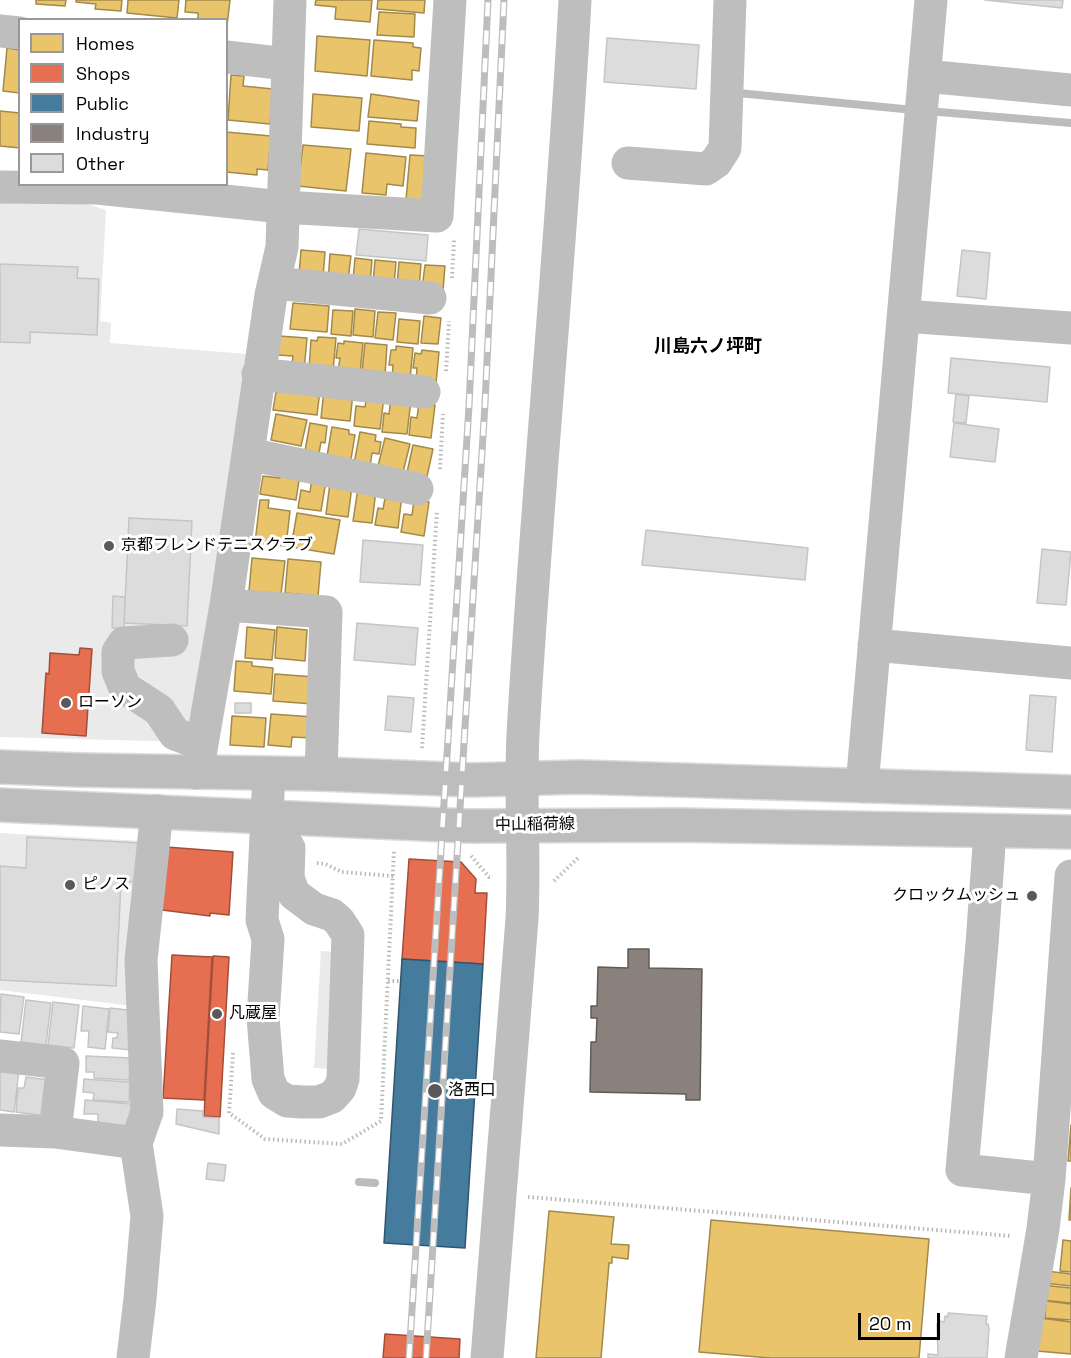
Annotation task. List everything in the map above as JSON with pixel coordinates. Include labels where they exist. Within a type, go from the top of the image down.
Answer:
[{"type":"main road","points":[[0,766],[200,758],[269,773],[472,780],[579,777],[1071,792]]},
{"type":"main road","name":"中山稲荷線","points":[[0,805],[469,826],[678,825],[1071,832]]},
{"type":"street","points":[[200,758],[226,605],[258,374],[282,247],[290,0]]},
{"type":"street","points":[[0,187],[97,188],[283,207],[437,216],[450,0]]},
{"type":"street","points":[[487,1358],[522,919],[523,737],[538,490],[567,147],[575,0]]},
{"type":"street","points":[[628,163],[706,169],[716,162],[725,148],[730,0]]},
{"type":"street","points":[[862,786],[931,0]]},
{"type":"street","points":[[0,31],[18,33]]},
{"type":"street","points":[[228,57],[287,64]]},
{"type":"street","points":[[925,76],[1071,90]]},
{"type":"street","points":[[274,283],[430,298]]},
{"type":"street","points":[[904,316],[1071,328]]},
{"type":"street","points":[[258,374],[424,392]]},
{"type":"street","points":[[248,454],[417,489]]},
{"type":"street","points":[[226,605],[326,612],[321,774]]},
{"type":"street","points":[[172,640],[124,643],[118,652],[118,671],[125,688],[159,710],[175,734],[200,758]]},
{"type":"street","points":[[874,645],[1071,663]]},
{"type":"street","points":[[268,939],[262,920],[269,773]]},
{"type":"street","points":[[133,1358],[147,1216],[136,1143],[147,1112],[141,960],[157,811]]},
{"type":"street","points":[[267,818],[289,848],[288,878],[294,894],[314,909],[332,915],[348,935],[343,1079],[340,1088],[332,1097],[320,1102],[287,1101],[274,1094],[268,1079],[263,1018],[268,939],[272,930],[286,916],[296,911],[314,909]]},
{"type":"street","points":[[990,832],[962,1170],[1049,1179]]},
{"type":"street","points":[[1027,1357],[1052,1233],[1049,1179],[1071,876]]},
{"type":"street","points":[[0,1056],[63,1063],[55,1132]]},
{"type":"street","points":[[0,1130],[55,1132],[136,1143]]},
{"type":"path","points":[[314,863],[325,864],[342,872],[393,876]]},
{"type":"path","points":[[388,981],[401,981]]},
{"type":"path","points":[[527,1197],[1052,1233]]},
{"type":"shaded area","name":"京都フレンドテニスクラブ","points":[[0,201],[85,203],[106,210],[100,321],[111,323],[110,343],[247,354],[189,742],[0,737]]},
{"type":"shaded area","name":"ピノス","points":[[0,833],[143,841],[133,1006],[0,990]]},
{"type":"shaded area","points":[[321,951],[336,952],[329,1069],[314,1068]]},
{"type":"building: Homes","points":[[36,0],[66,0],[65,6],[36,4]]},
{"type":"building: Homes","points":[[76,0],[122,0],[121,11],[95,9],[96,4],[76,2]]},
{"type":"building: Homes","points":[[128,0],[179,0],[177,18],[127,13]]},
{"type":"building: Homes","points":[[186,0],[230,0],[228,18],[198,18],[198,13],[185,12]]},
{"type":"building: Homes","points":[[316,0],[372,0],[370,22],[335,19],[336,7],[315,5]]},
{"type":"building: Homes","points":[[378,0],[425,0],[424,13],[377,9]]},
{"type":"building: Homes","points":[[379,12],[415,14],[414,37],[377,35]]},
{"type":"building: Homes","points":[[317,36],[370,40],[367,76],[315,71]]},
{"type":"building: Homes","points":[[374,40],[413,43],[413,47],[421,48],[419,71],[412,70],[412,80],[371,76]]},
{"type":"building: Homes","points":[[7,48],[18,50],[18,93],[3,91]]},
{"type":"building: Homes","points":[[231,75],[244,76],[243,86],[273,89],[270,124],[228,120]]},
{"type":"building: Homes","points":[[313,94],[362,98],[359,131],[311,127]]},
{"type":"building: Homes","points":[[371,94],[419,101],[417,121],[368,117]]},
{"type":"building: Homes","points":[[0,111],[18,113],[18,148],[0,146]]},
{"type":"building: Homes","points":[[369,121],[416,128],[415,148],[367,144]]},
{"type":"building: Homes","points":[[228,132],[271,136],[268,170],[257,169],[257,175],[228,172]]},
{"type":"building: Homes","points":[[303,145],[351,149],[346,191],[298,186]]},
{"type":"building: Homes","points":[[366,153],[406,157],[403,186],[387,184],[386,195],[362,193]]},
{"type":"building: Homes","points":[[410,155],[429,156],[425,202],[406,200]]},
{"type":"building: Homes","points":[[301,250],[325,252],[323,277],[299,275]]},
{"type":"building: Homes","points":[[330,254],[351,256],[348,280],[328,282]]},
{"type":"building: Homes","points":[[355,258],[372,260],[370,283],[353,281]]},
{"type":"building: Homes","points":[[375,260],[396,262],[394,285],[373,283]]},
{"type":"building: Homes","points":[[399,262],[421,264],[419,288],[397,286]]},
{"type":"building: Homes","points":[[425,265],[445,266],[443,290],[422,288]]},
{"type":"building: Homes","points":[[293,303],[329,306],[327,332],[290,329]]},
{"type":"building: Homes","points":[[355,309],[375,311],[373,337],[353,335]]},
{"type":"building: Homes","points":[[333,310],[353,311],[351,336],[331,334]]},
{"type":"building: Homes","points":[[378,312],[396,313],[393,340],[375,338]]},
{"type":"building: Homes","points":[[424,316],[441,318],[438,344],[421,343]]},
{"type":"building: Homes","points":[[399,319],[420,321],[418,344],[397,342]]},
{"type":"building: Homes","points":[[279,336],[307,338],[304,370],[291,369],[293,356],[277,355]]},
{"type":"building: Homes","points":[[318,337],[336,338],[333,371],[309,369],[311,340],[317,341]]},
{"type":"building: Homes","points":[[344,341],[363,343],[360,373],[338,371],[340,358],[336,358],[338,343],[344,344]]},
{"type":"building: Homes","points":[[365,343],[387,345],[385,375],[362,372]]},
{"type":"building: Homes","points":[[396,346],[413,348],[410,379],[392,378],[393,365],[389,365],[391,350],[396,350]]},
{"type":"building: Homes","points":[[422,350],[439,352],[436,383],[416,381],[417,368],[413,368],[415,353],[421,354]]},
{"type":"building: Homes","points":[[320,390],[317,415],[273,410],[276,392]]},
{"type":"building: Homes","points":[[324,390],[353,393],[350,421],[321,418]]},
{"type":"building: Homes","points":[[367,395],[384,397],[380,429],[354,426],[356,406],[365,407]]},
{"type":"building: Homes","points":[[391,397],[411,400],[407,434],[382,432],[384,413],[389,414]]},
{"type":"building: Homes","points":[[419,403],[435,405],[431,438],[409,435],[411,417],[417,418]]},
{"type":"building: Homes","points":[[276,414],[307,420],[301,446],[271,440]]},
{"type":"building: Homes","points":[[310,423],[327,426],[325,443],[321,442],[319,453],[305,451]]},
{"type":"building: Homes","points":[[332,427],[349,430],[349,434],[355,435],[350,465],[326,462]]},
{"type":"building: Homes","points":[[360,432],[376,435],[375,441],[381,442],[379,454],[372,453],[370,467],[354,464]]},
{"type":"building: Homes","points":[[385,438],[410,444],[403,472],[378,466]]},
{"type":"building: Homes","points":[[413,445],[433,449],[426,481],[406,477]]},
{"type":"building: Homes","points":[[280,471],[300,474],[296,500],[260,494],[263,476],[280,478]]},
{"type":"building: Homes","points":[[312,478],[326,481],[321,511],[298,508],[301,490],[310,492]]},
{"type":"building: Homes","points":[[330,483],[352,486],[348,517],[326,514]]},
{"type":"building: Homes","points":[[358,488],[376,490],[372,523],[353,521]]},
{"type":"building: Homes","points":[[386,493],[402,495],[398,528],[375,525],[378,508],[383,509]]},
{"type":"building: Homes","points":[[260,500],[269,500],[268,508],[290,511],[286,546],[255,543]]},
{"type":"building: Homes","points":[[414,500],[429,502],[424,536],[401,532],[404,514],[412,515]]},
{"type":"building: Homes","points":[[297,513],[340,520],[334,554],[291,547]]},
{"type":"building: Homes","points":[[252,558],[285,561],[281,594],[249,591]]},
{"type":"building: Homes","points":[[288,559],[321,562],[318,596],[285,593]]},
{"type":"building: Homes","points":[[247,627],[275,630],[272,660],[245,658]]},
{"type":"building: Homes","points":[[277,627],[307,630],[305,661],[275,658]]},
{"type":"building: Homes","points":[[236,661],[252,662],[252,666],[273,668],[271,694],[234,691]]},
{"type":"building: Homes","points":[[275,674],[315,677],[313,704],[273,701]]},
{"type":"building: Homes","points":[[271,714],[314,717],[312,738],[292,737],[291,747],[268,745]]},
{"type":"building: Homes","points":[[232,716],[266,718],[264,747],[230,745]]},
{"type":"building: Homes","points":[[1071,1125],[1071,1161],[1068,1161]]},
{"type":"building: Homes","points":[[1071,1188],[1071,1220],[1069,1220]]},
{"type":"building: Homes","points":[[549,1211],[614,1217],[611,1244],[629,1245],[628,1259],[612,1257],[612,1263],[609,1263],[601,1358],[536,1358]]},
{"type":"building: Homes","points":[[711,1220],[929,1239],[919,1358],[770,1358],[699,1352]]},
{"type":"building: Homes","points":[[1063,1240],[1071,1241],[1071,1272],[1060,1271]]},
{"type":"building: Homes","points":[[1046,1271],[1071,1274],[1071,1286],[1044,1283]]},
{"type":"building: Homes","points":[[1042,1285],[1071,1288],[1071,1303],[1041,1300]]},
{"type":"building: Homes","points":[[1046,1301],[1071,1304],[1071,1320],[1045,1318]]},
{"type":"building: Homes","points":[[1040,1318],[1071,1322],[1071,1354],[1037,1351]]},
{"type":"building: Shops","name":"ローソン","points":[[80,648],[92,649],[86,736],[42,733],[46,673],[49,674],[50,653],[79,655]]},
{"type":"building: Shops","points":[[166,847],[233,852],[229,915],[210,913],[210,916],[162,910]]},
{"type":"building: Shops","points":[[409,859],[461,862],[476,879],[475,893],[487,893],[483,964],[402,959]]},
{"type":"building: Shops","points":[[172,955],[212,957],[204,1100],[163,1098]]},
{"type":"building: Shops","points":[[213,956],[229,957],[220,1117],[204,1116]]},
{"type":"building: Shops","points":[[385,1334],[460,1339],[459,1358],[383,1358]]},
{"type":"building: Public","points":[[402,959],[483,964],[465,1248],[384,1243]]},
{"type":"building: Industry","points":[[628,949],[649,949],[649,968],[702,969],[700,1100],[686,1100],[686,1094],[590,1092],[591,1042],[596,1042],[597,1018],[591,1018],[591,1006],[597,1006],[598,967],[628,968]]},
{"type":"building: Other","points":[[985,0],[1063,0],[1062,8]]},
{"type":"building: Other","points":[[607,38],[699,45],[696,89],[604,82]]},
{"type":"building: Other","points":[[359,229],[428,235],[426,261],[356,255]]},
{"type":"building: Other","points":[[962,250],[990,253],[986,299],[957,296]]},
{"type":"building: Other","points":[[0,264],[78,267],[77,278],[99,279],[97,335],[30,332],[30,343],[0,342]]},
{"type":"building: Other","points":[[951,358],[1050,367],[1047,402],[948,393]]},
{"type":"building: Other","points":[[956,394],[969,396],[966,423],[953,422]]},
{"type":"building: Other","points":[[954,423],[999,429],[995,462],[950,457]]},
{"type":"building: Other","points":[[129,518],[192,521],[187,626],[124,623]]},
{"type":"building: Other","points":[[646,530],[808,548],[805,580],[642,565]]},
{"type":"building: Other","points":[[363,540],[423,545],[420,585],[360,582]]},
{"type":"building: Other","points":[[1042,549],[1071,552],[1066,605],[1037,603]]},
{"type":"building: Other","points":[[113,596],[125,597],[124,628],[112,628]]},
{"type":"building: Other","points":[[357,623],[418,628],[415,665],[354,660]]},
{"type":"building: Other","points":[[1030,695],[1056,697],[1052,752],[1026,750]]},
{"type":"building: Other","points":[[388,696],[414,698],[411,732],[385,730]]},
{"type":"building: Other","points":[[235,703],[251,703],[251,713],[235,713]]},
{"type":"building: Other","name":"ピノス","points":[[27,837],[142,843],[139,882],[121,881],[116,986],[0,980],[0,866],[26,868]]},
{"type":"building: Other","points":[[1,994],[24,997],[19,1034],[0,1032]]},
{"type":"building: Other","points":[[26,1000],[51,1003],[46,1045],[21,1042]]},
{"type":"building: Other","points":[[53,1002],[79,1005],[74,1048],[48,1045]]},
{"type":"building: Other","points":[[83,1006],[109,1009],[105,1049],[88,1047],[89,1031],[81,1031]]},
{"type":"building: Other","points":[[110,1008],[136,1011],[132,1050],[112,1048],[113,1038],[117,1038],[118,1033],[108,1032]]},
{"type":"building: Other","points":[[86,1056],[131,1058],[129,1080],[94,1078],[94,1072],[86,1072]]},
{"type":"building: Other","points":[[0,1067],[19,1070],[14,1112],[0,1110]]},
{"type":"building: Other","points":[[26,1077],[50,1080],[46,1116],[16,1112],[18,1088],[24,1088]]},
{"type":"building: Other","points":[[84,1079],[130,1082],[129,1102],[93,1100],[94,1093],[83,1092]]},
{"type":"building: Other","points":[[85,1100],[131,1104],[129,1126],[98,1123],[98,1114],[84,1114]]},
{"type":"building: Other","points":[[177,1109],[203,1111],[203,1117],[219,1118],[219,1134],[176,1124]]},
{"type":"building: Other","points":[[208,1163],[226,1165],[224,1181],[206,1179]]},
{"type":"building: Other","points":[[948,1313],[987,1316],[986,1324],[989,1329],[987,1358],[928,1358],[928,1354],[938,1355],[937,1324],[939,1325],[940,1321],[944,1322]]},
{"type":"waterway","points":[[738,93],[914,110]]},
{"type":"waterway","points":[[927,111],[1071,123]]},
{"type":"waterway","points":[[359,1182],[375,1183]]},
{"type":"railway","points":[[409,1358],[469,406],[488,0]]},
{"type":"railway","points":[[426,1358],[485,404],[504,0]]},
{"type":"place","name":"京都フレンドテニスクラブ","points":[[109,546]]},
{"type":"place","name":"ローソン","points":[[66,703]]},
{"type":"place","name":"ピノス","points":[[70,885]]},
{"type":"place","name":"クロックムッシュ","points":[[1032,896]]},
{"type":"place","name":"凡蔵屋","points":[[217,1014]]},
{"type":"place","name":"洛西口","points":[[435,1091]]},
{"type":"district","name":"川島六ノ坪町","points":[[708,347]]}]
